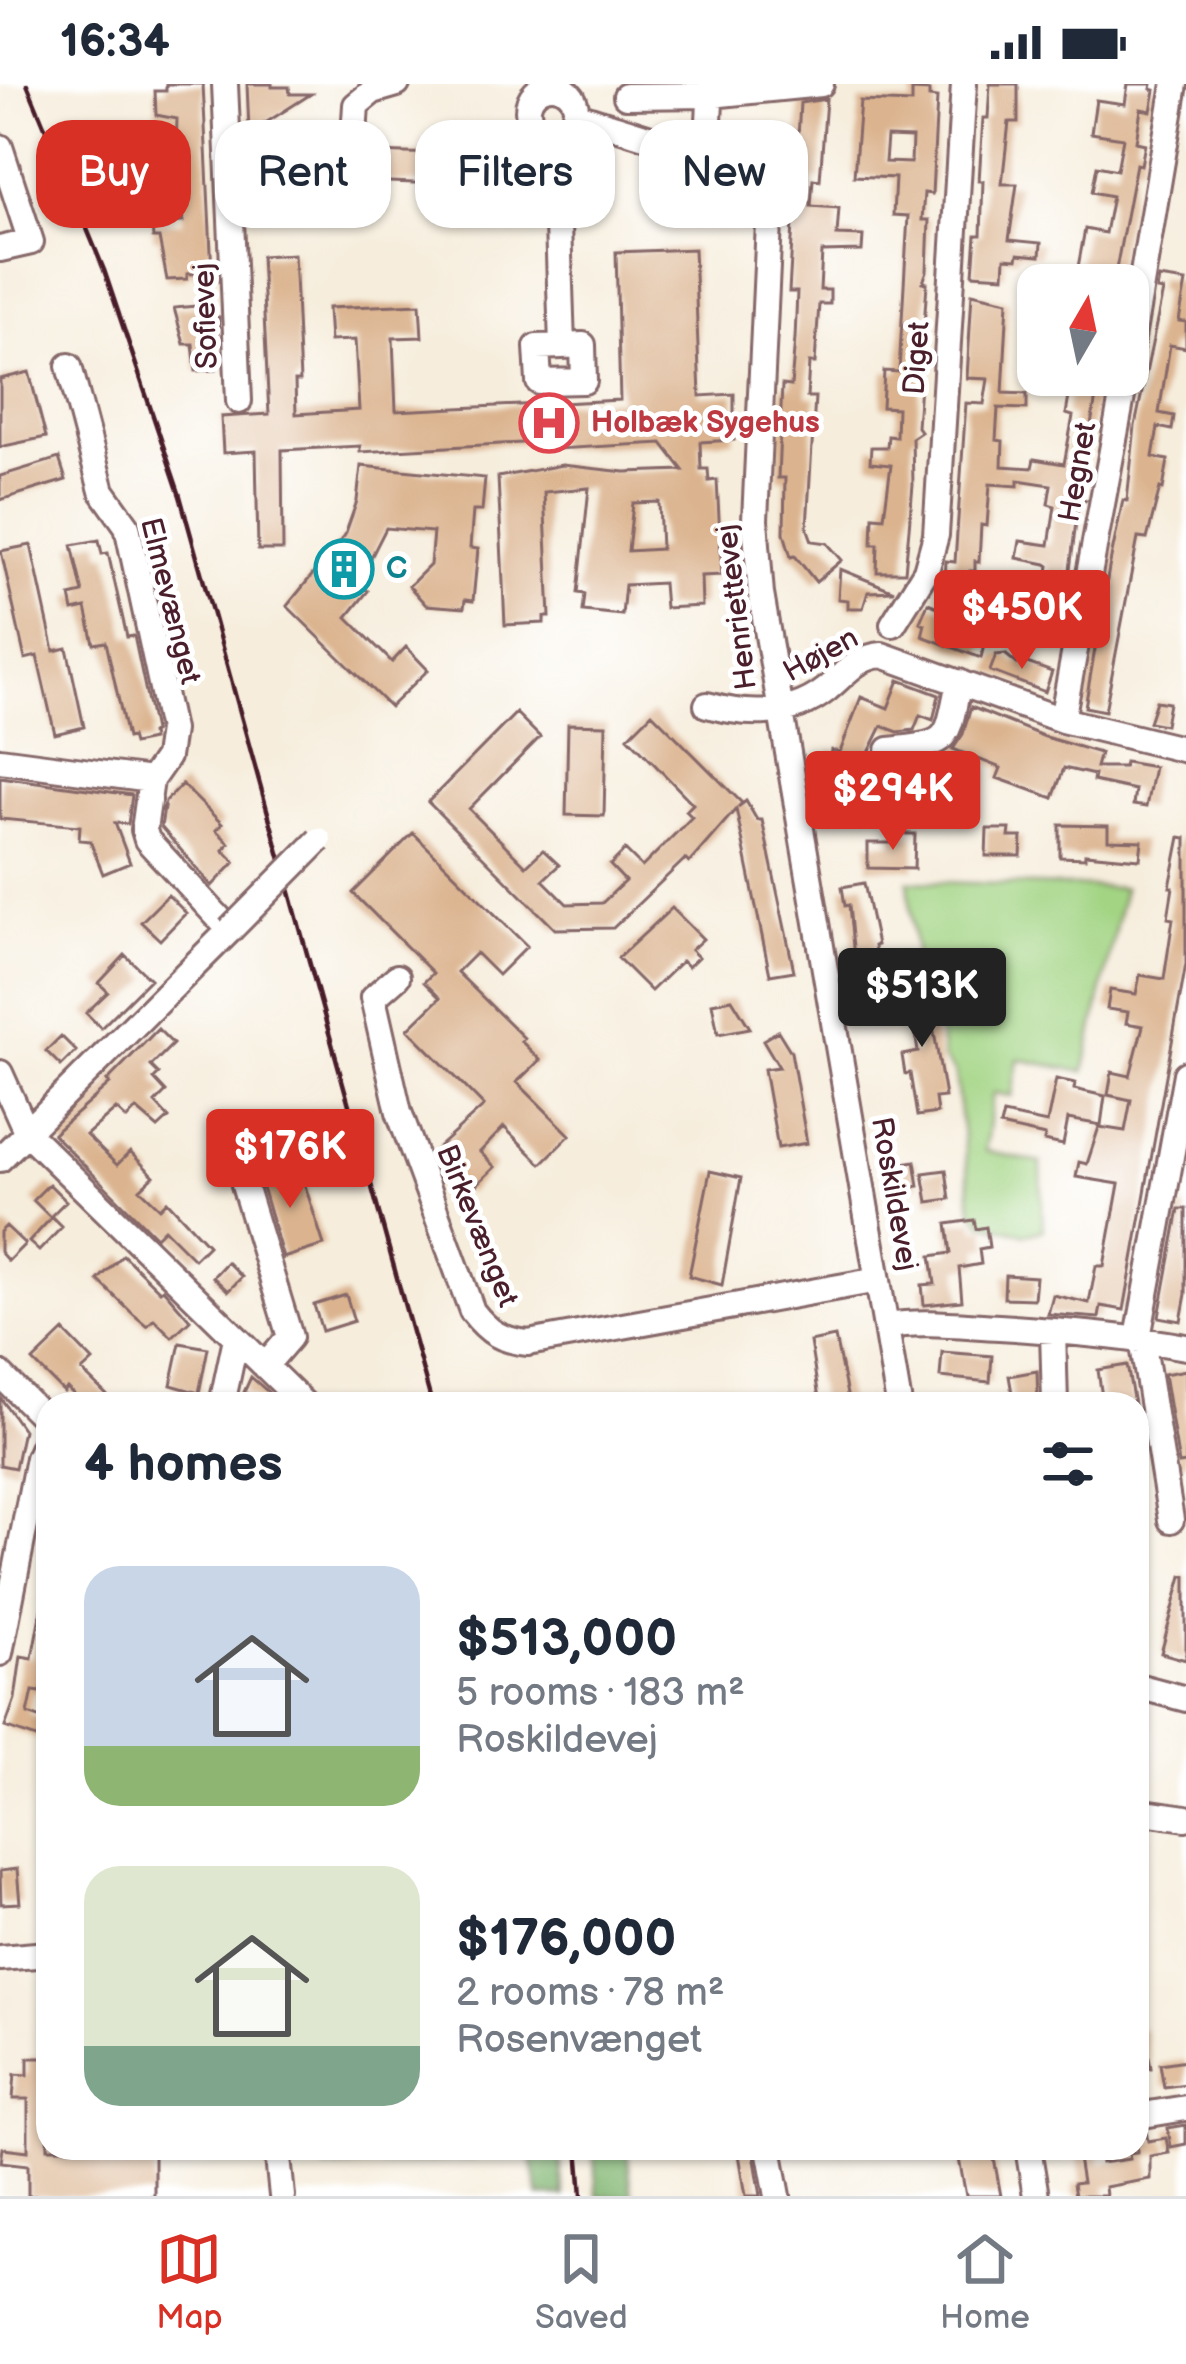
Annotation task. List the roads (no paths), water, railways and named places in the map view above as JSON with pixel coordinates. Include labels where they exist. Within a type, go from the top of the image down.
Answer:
[{"type":"street","name":"Sofievej","points":[[225,84],[239,401]]},
{"type":"street","points":[[355,120],[356,105],[373,92],[397,84]]},
{"type":"street","points":[[626,96],[821,84]]},
{"type":"street","name":"Diget","points":[[893,624],[926,571],[936,535],[964,84]]},
{"type":"street","points":[[1145,264],[1175,84]]},
{"type":"street","points":[[531,120],[532,95],[553,85],[568,92],[575,114],[572,120]]},
{"type":"street","points":[[709,120],[711,90]]},
{"type":"street","name":"Henriettevej","points":[[575,114],[639,136]]},
{"type":"street","points":[[0,147],[31,242],[0,250]]},
{"type":"street","points":[[558,228],[562,346]]},
{"type":"street","name":"Henriettevej","points":[[769,228],[755,531],[779,711]]},
{"type":"street","name":"Elmevænget","points":[[70,366],[103,491],[127,526],[171,730],[166,757],[151,780],[144,830],[147,840],[230,930]]},
{"type":"street","name":"Hegnet","points":[[1062,720],[1122,396]]},
{"type":"street","name":"Højen","points":[[779,711],[812,699],[858,662],[872,656],[891,657],[1062,720],[1186,750]]},
{"type":"street","points":[[889,750],[930,746],[942,740],[959,682]]},
{"type":"street","points":[[707,705],[743,714],[779,711]]},
{"type":"street","name":"Roskildevej","points":[[779,711],[897,1392]]},
{"type":"street","points":[[0,760],[151,780]]},
{"type":"street","points":[[0,1159],[319,840]]},
{"type":"street","name":"Birkevænget","points":[[397,977],[373,998],[399,1112],[472,1311],[488,1332],[529,1342],[878,1280]]},
{"type":"street","points":[[0,1073],[27,1133],[292,1392]]},
{"type":"street","points":[[1171,1520],[1140,1339],[1186,1074]]},
{"type":"street","points":[[244,1185],[290,1337],[265,1366]]},
{"type":"street","points":[[886,1326],[929,1323],[1053,1331],[1186,1347]]},
{"type":"street","points":[[1053,1331],[1055,1392]]},
{"type":"street","points":[[225,1392],[236,1338]]},
{"type":"street","points":[[0,1374],[36,1410]]},
{"type":"street","points":[[0,1653],[36,1468]]},
{"type":"street","points":[[1149,1689],[1186,1699]]},
{"type":"street","points":[[1149,1813],[1186,1818]]},
{"type":"street","points":[[0,1958],[36,1955]]},
{"type":"street","points":[[1149,2114],[1186,2108]]},
{"type":"street","points":[[278,2160],[282,2196]]},
{"type":"street","points":[[771,2160],[778,2196]]},
{"type":"street","points":[[1030,2160],[1036,2196]]},
{"type":"railway","points":[[27,84],[104,270],[180,496],[429,1392]]},
{"type":"railway","points":[[579,2160],[582,2196]]},
{"type":"place","name":"Holbæk Sygehus","points":[[549,423]]},
{"type":"place","name":"C","points":[[344,569]]}]
